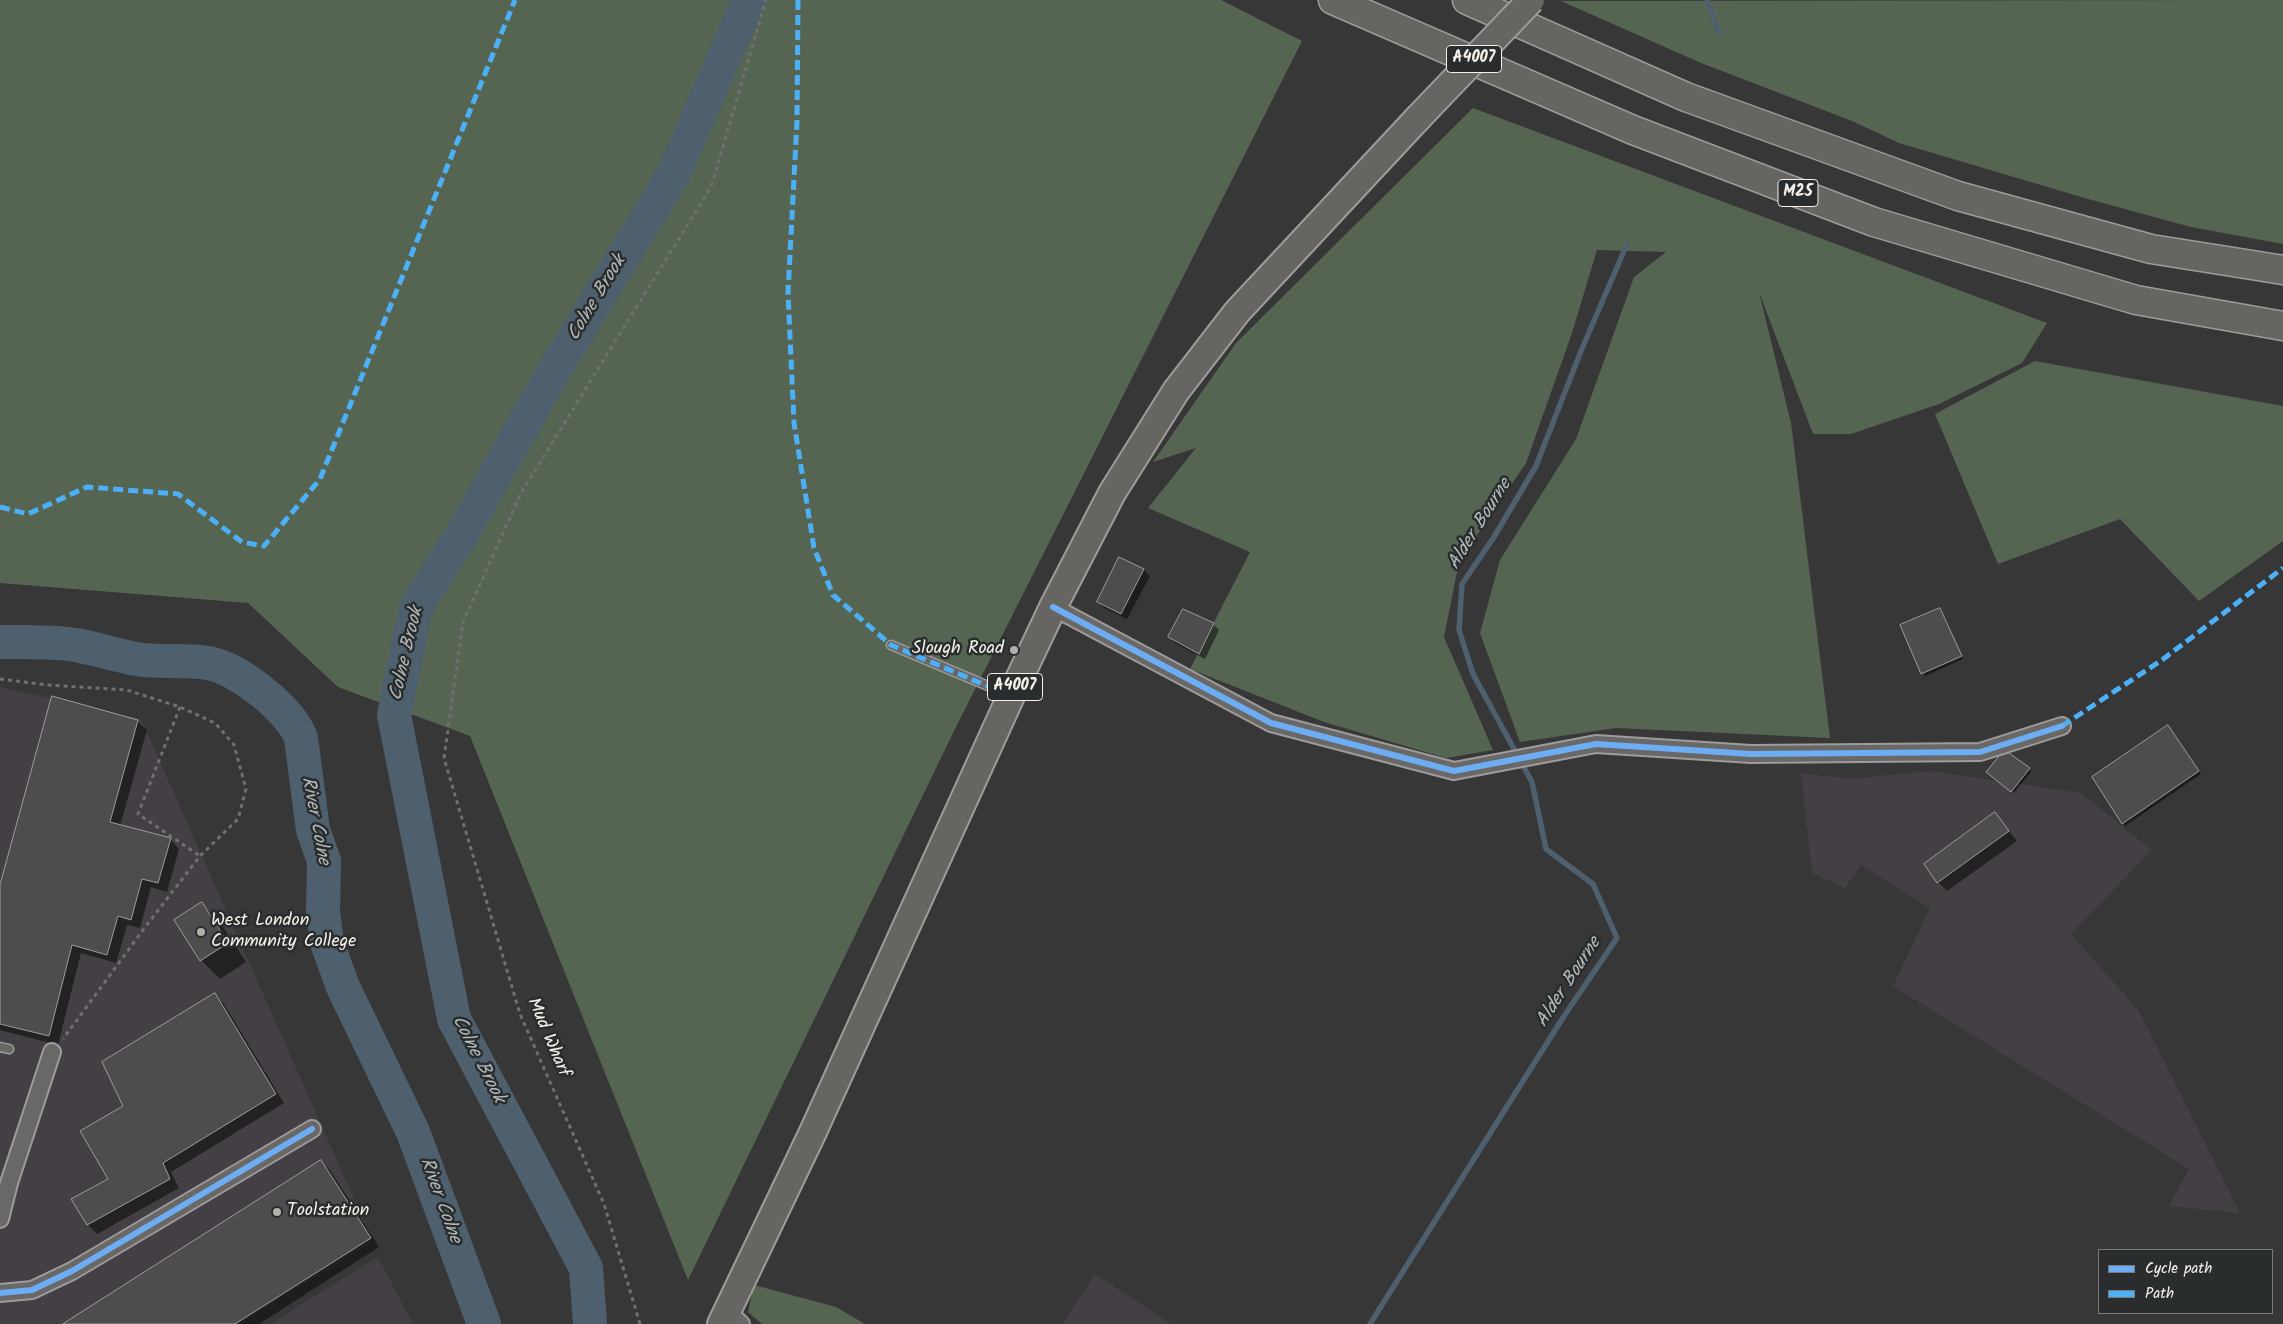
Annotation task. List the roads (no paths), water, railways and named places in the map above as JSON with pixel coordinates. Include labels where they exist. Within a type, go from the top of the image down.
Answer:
[{"type":"highway","name":"M25","points":[[1333,0],[1633,130],[1874,222],[2136,300],[2283,326]]},
{"type":"highway","points":[[1467,0],[1686,97],[1958,196],[2151,249],[2283,270]]},
{"type":"main road","name":"A4007","points":[[730,1320],[816,1125],[1011,696],[1053,607],[1112,493],[1176,391],[1237,312],[1531,0]]},
{"type":"street","points":[[1053,607],[1272,723],[1454,771],[1596,744],[1751,754],[1980,752],[2062,726]]},
{"type":"street","points":[[0,1218],[9,1183],[52,1052]]},
{"type":"street","points":[[0,1294],[32,1290],[72,1271],[312,1129]]},
{"type":"lane","points":[[891,645],[1011,696]]},
{"type":"lane","points":[[0,1047],[9,1049]]},
{"type":"waterway","name":"Colne Brook","points":[[590,1324],[586,1268],[454,1019],[394,715],[416,607],[461,536],[551,376],[673,175],[749,0]]},
{"type":"waterway","name":"Alder Bourne","points":[[1707,0],[1719,33]]},
{"type":"waterway","name":"Alder Bourne","points":[[1370,1324],[1564,1016],[1617,938],[1593,884],[1546,849],[1532,782],[1473,674],[1459,630],[1462,584],[1494,537],[1536,466],[1581,351],[1627,244]]},
{"type":"waterway","name":"River Colne","points":[[0,642],[67,644],[136,659],[199,662],[220,666],[262,691],[295,727],[301,738],[313,830],[324,861],[323,911],[327,943],[343,987],[413,1132],[484,1324]]},
{"type":"place","name":"Slough Road","points":[[1014,650]]},
{"type":"place","name":"West London Community College","points":[[201,932]]},
{"type":"place","name":"Toolstation","points":[[277,1212]]}]
